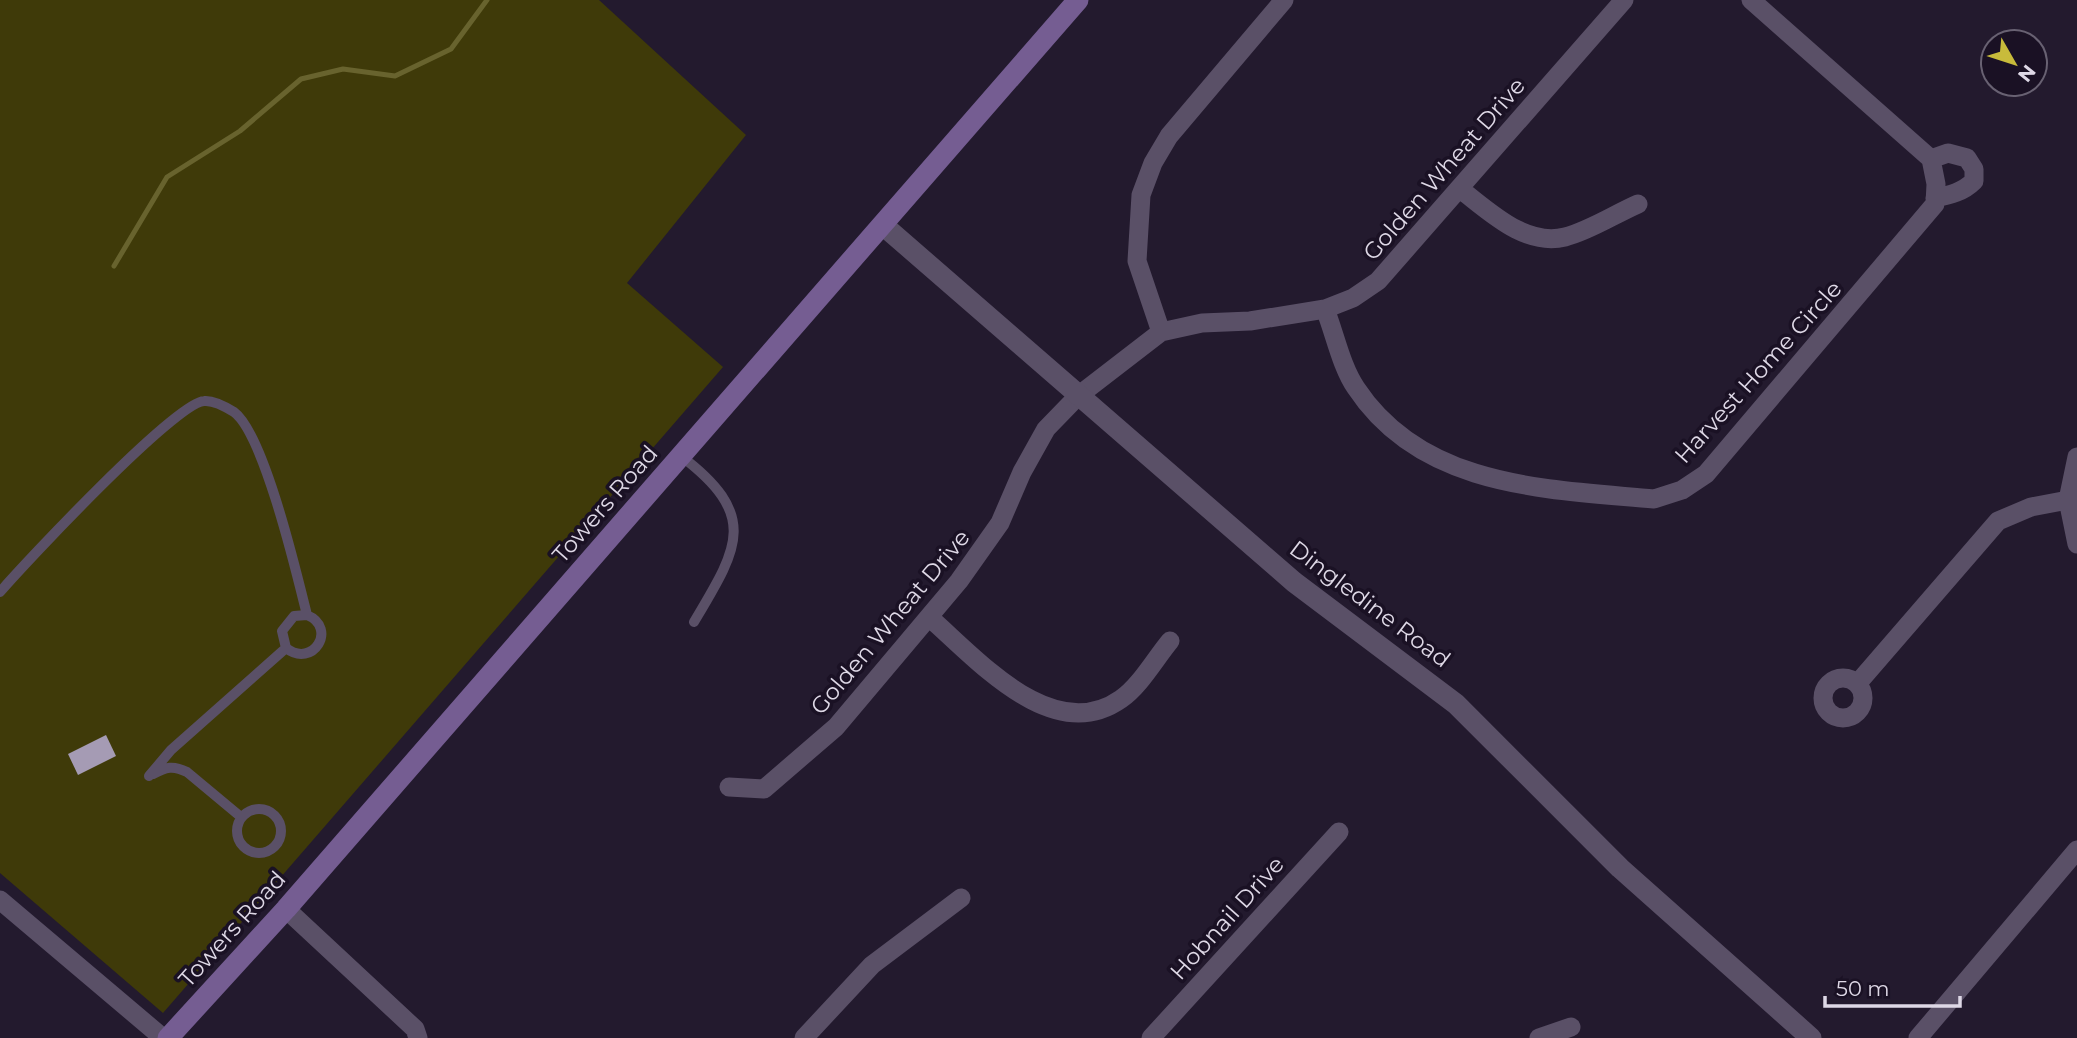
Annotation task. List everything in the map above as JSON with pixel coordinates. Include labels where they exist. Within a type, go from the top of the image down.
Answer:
[{"type":"main road","name":"Towers Road","points":[[165,1038],[286,909],[884,226],[1078,0]]},
{"type":"street","points":[[1161,332],[1137,261],[1141,195],[1153,163],[1169,136],[1284,0]]},
{"type":"street","name":"Golden Wheat Drive","points":[[729,787],[764,789],[836,727],[930,618],[986,546],[1046,429],[1078,396],[1161,332],[1202,323],[1250,321],[1325,309],[1353,298],[1378,281],[1624,0]]},
{"type":"street","points":[[1751,0],[1931,159],[1936,198],[1955,194],[1974,181],[1974,169],[1967,158],[1948,153],[1931,159]]},
{"type":"street","points":[[1460,190],[1507,224],[1535,237],[1563,237],[1639,204]]},
{"type":"street","name":"Harvest Home Circle","points":[[1325,309],[1354,385],[1388,427],[1432,458],[1477,476],[1654,499],[1682,490],[1706,474],[1922,224],[1936,198]]},
{"type":"street","name":"Dingledine Road","points":[[884,226],[1294,582],[1456,704],[1620,868],[1811,1038]]},
{"type":"street","points":[[2077,457],[2068,500],[2077,544]]},
{"type":"street","points":[[1857,684],[1998,521],[2031,507],[2068,500]]},
{"type":"street","points":[[930,618],[1026,698],[1066,712],[1109,707],[1124,697],[1170,641]]},
{"type":"street","name":"Hobnail Drive","points":[[1151,1038],[1339,832]]},
{"type":"street","points":[[1918,1038],[2077,850]]},
{"type":"street","points":[[804,1038],[872,965],[961,898]]},
{"type":"street","points":[[0,900],[165,1038]]},
{"type":"street","points":[[286,909],[415,1029],[418,1038]]},
{"type":"street","points":[[1539,1038],[1571,1027]]},
{"type":"lane","points":[[0,592],[135,454],[188,407],[204,401],[219,403],[236,414],[251,435],[265,471],[307,615],[318,623],[321,642],[312,653],[305,655],[286,648],[282,637],[284,625],[294,616],[307,615]]},
{"type":"lane","points":[[681,456],[715,485],[727,500],[733,514],[734,529],[729,557],[694,622]]},
{"type":"lane","points":[[241,817],[177,767],[166,767],[149,776],[171,750],[286,648]]},
{"type":"lane","points":[[260,809],[274,814],[281,827],[279,841],[275,847],[254,854],[241,846],[236,832],[241,817],[260,809]]},
{"type":"shaded area","points":[[0,0],[599,0],[746,135],[627,283],[723,367],[163,1013],[0,873]]},
{"type":"building","points":[[106,735],[116,756],[78,775],[68,754]]},
{"type":"waterway","points":[[114,266],[167,177],[240,131],[301,79],[343,69],[395,76],[451,49],[487,0]]}]
